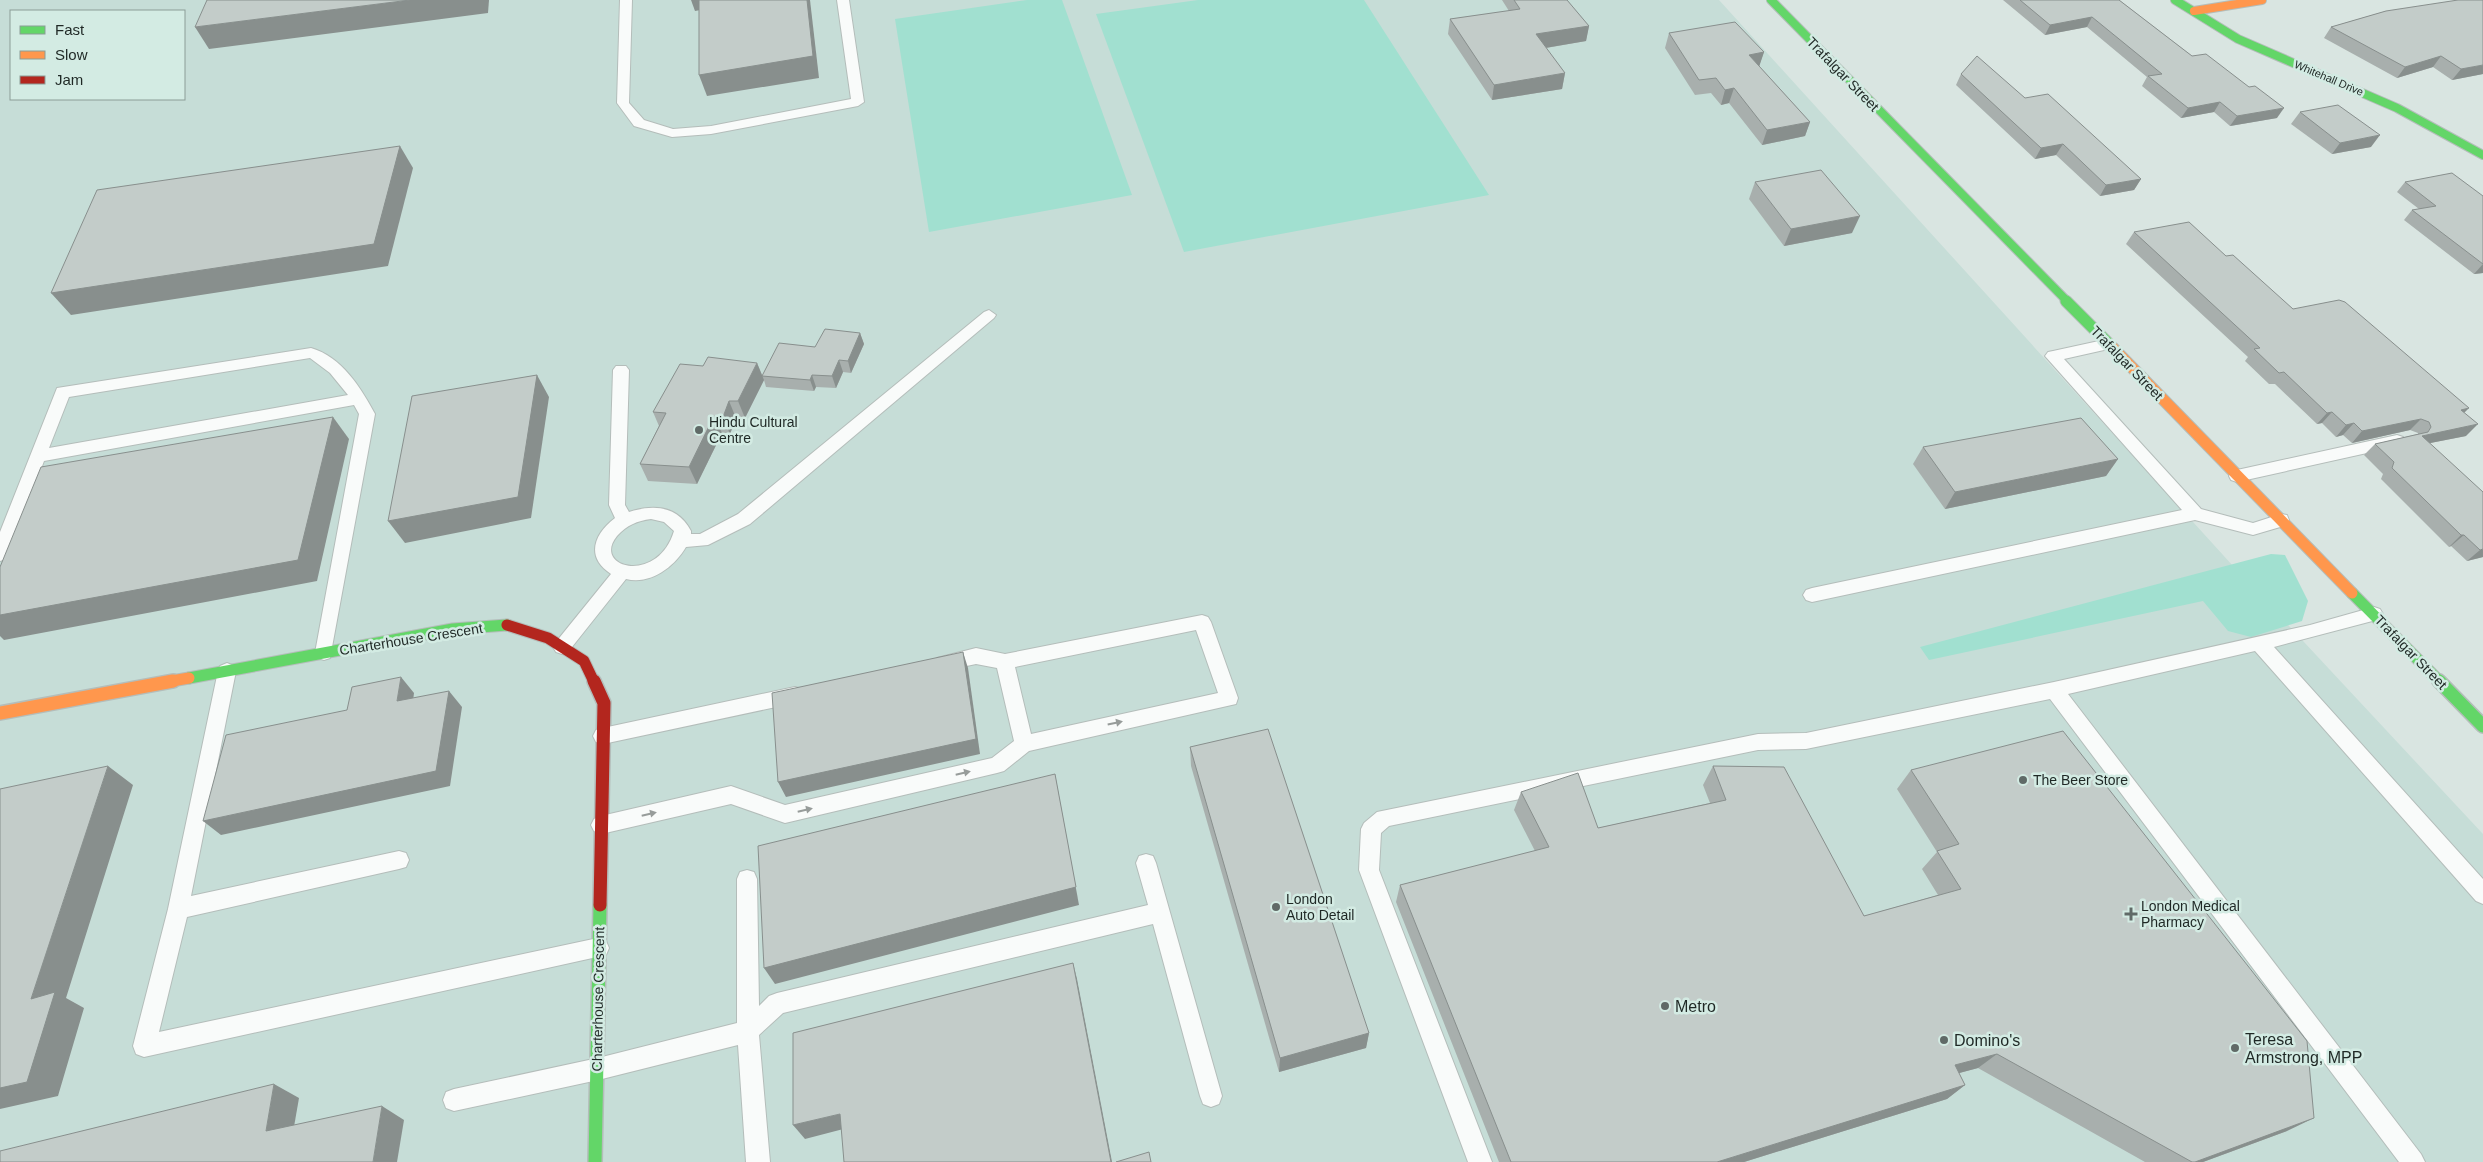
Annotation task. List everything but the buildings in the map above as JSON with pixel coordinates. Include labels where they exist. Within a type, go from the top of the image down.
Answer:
[{"type":"street","name":"Trafalgar Street","points":[[1771,0],[2483,726]]},
{"type":"street","name":"Whitehall Drive","points":[[2175,0],[2244,42],[2394,106],[2465,143],[2483,155]]},
{"type":"street","points":[[2194,11],[2262,0]]},
{"type":"street","name":"Charterhouse Crescent","points":[[0,713],[453,629],[508,625],[548,638],[584,661],[604,703],[595,1162]]},
{"type":"lane","points":[[626,0],[623,103],[639,123],[672,133],[711,130],[858,102],[843,0]]},
{"type":"lane","points":[[681,541],[702,540],[744,519],[989,315]]},
{"type":"lane","points":[[2108,344],[2053,356],[2195,514]]},
{"type":"lane","points":[[0,554],[63,392],[311,353],[321,355],[359,399],[367,414],[324,653]]},
{"type":"lane","points":[[621,370],[617,505],[625,520]]},
{"type":"lane","points":[[37,456],[359,399]]},
{"type":"lane","points":[[2237,476],[2410,438]]},
{"type":"lane","points":[[651,513],[668,516],[679,524],[683,532],[681,541],[676,552],[668,561],[655,568],[641,572],[623,571],[607,563],[603,555],[603,545],[612,531],[625,520],[651,513]]},
{"type":"lane","points":[[1812,595],[2195,514],[2253,530],[2281,520]]},
{"type":"lane","points":[[562,647],[623,571]]},
{"type":"lane","points":[[1480,1162],[1369,870],[1371,829],[1384,818],[1758,742],[1806,741],[2054,690],[2310,632],[2374,614]]},
{"type":"lane","points":[[601,825],[731,795],[785,814],[997,765],[1024,744],[1230,698],[1202,622],[1005,662],[976,656],[928,666]]},
{"type":"lane","points":[[2259,643],[2483,894]]},
{"type":"lane","points":[[1005,662],[1024,744]]},
{"type":"lane","points":[[227,671],[178,910],[144,1046],[598,948]]},
{"type":"lane","points":[[2054,690],[2413,1162]]},
{"type":"lane","points":[[603,736],[814,691]]},
{"type":"lane","points":[[178,910],[399,860]]},
{"type":"lane","points":[[1146,862],[1212,1096]]},
{"type":"lane","points":[[747,880],[748,1031],[758,1162]]},
{"type":"lane","points":[[454,1100],[598,1069],[748,1031],[777,1004],[1160,912]]},
{"type":"shaded area","points":[[0,0],[1719,0],[2233,566],[2483,834],[2483,1162],[0,1162]]},
{"type":"green space","points":[[1027,0],[1062,0],[1132,195],[929,232],[895,19]]},
{"type":"green space","points":[[1198,0],[1364,0],[1489,195],[1184,252],[1096,14]]},
{"type":"green space","points":[[2271,554],[2285,555],[2308,601],[2302,621],[2251,637],[2228,631],[2203,601],[1929,660],[1920,647]]},
{"type":"traffic: fast","points":[[1771,0],[2111,346]]},
{"type":"traffic: fast","points":[[2175,0],[2238,39],[2397,108],[2483,155]]},
{"type":"traffic: fast","points":[[2352,593],[2483,726]]},
{"type":"traffic: fast","points":[[189,678],[453,629],[507,625]]},
{"type":"traffic: fast","points":[[595,1162],[600,905]]},
{"type":"traffic: slow","points":[[2194,11],[2262,0]]},
{"type":"traffic: slow","points":[[2111,346],[2352,593]]},
{"type":"traffic: slow","points":[[0,713],[189,678]]},
{"type":"traffic: jam","points":[[507,625],[548,638],[584,661],[604,703],[600,905]]},
{"type":"place","name":"Hindu Cultural Centre","points":[[699,430]]},
{"type":"place","name":"The Beer Store","points":[[2023,780]]},
{"type":"place","name":"London Auto Detail","points":[[1276,907]]},
{"type":"place","name":"London Medical Pharmacy","points":[[2131,914]]},
{"type":"place","name":"Metro","points":[[1665,1006]]},
{"type":"place","name":"Domino's","points":[[1944,1040]]},
{"type":"place","name":"Teresa Armstrong, MPP","points":[[2235,1048]]}]
